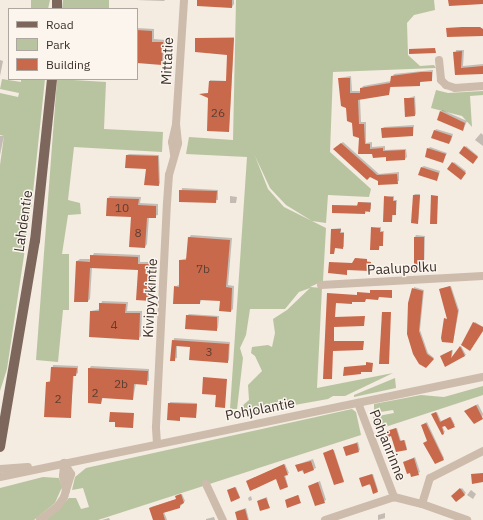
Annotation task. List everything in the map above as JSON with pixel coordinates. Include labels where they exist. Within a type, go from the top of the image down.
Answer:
[{"type":"main road","name":"Lahdentie","points":[[0,447],[35,241],[52,80]]},
{"type":"main road","name":"Lahdentie","points":[[0,425],[14,366]]},
{"type":"street","name":"Mittatie","points":[[175,143],[184,0]]},
{"type":"street","points":[[439,60],[441,80],[446,85],[455,88],[483,86]]},
{"type":"street","name":"Kivipyykintie","points":[[157,443],[156,427],[167,203],[175,143]]},
{"type":"street","name":"Paalupolku","points":[[322,285],[483,276]]},
{"type":"street","name":"Pohjolantie","points":[[0,477],[64,462],[481,378]]},
{"type":"street","name":"Pohjanrinne","points":[[358,403],[372,445],[394,497]]},
{"type":"street","points":[[422,504],[430,478],[483,451]]},
{"type":"street","points":[[40,520],[58,506],[66,491],[63,469],[64,462]]},
{"type":"street","name":"Pohjolantie","points":[[0,469],[47,466]]},
{"type":"street","points":[[206,484],[223,520]]},
{"type":"street","points":[[325,520],[394,497],[422,504],[467,520]]},
{"type":"green space","points":[[31,0],[50,0],[48,8],[31,8]]},
{"type":"green space","points":[[63,0],[109,0],[109,8],[62,8]]},
{"type":"green space","points":[[236,0],[434,0],[435,10],[414,15],[407,23],[408,55],[420,66],[434,65],[436,68],[333,72],[330,152],[371,189],[369,197],[328,195],[326,223],[312,221],[326,228],[323,281],[310,287],[322,288],[317,388],[393,373],[345,396],[333,396],[328,399],[245,414],[242,406],[249,400],[248,385],[262,371],[255,356],[251,353],[252,347],[268,345],[272,347],[275,333],[273,319],[287,310],[310,288],[299,292],[285,309],[250,309],[246,335],[240,348],[243,358],[237,409],[230,409],[247,157],[186,154],[189,137],[233,140]],"holes":[[[255,156],[270,188],[286,205],[312,221],[284,207],[268,189]]]},
{"type":"green space","points":[[2,79],[21,82],[21,80],[45,80],[32,202],[7,369],[0,391],[0,165],[4,136],[0,135],[0,93],[18,97],[19,93],[0,89]]},
{"type":"green space","points":[[57,80],[106,82],[104,129],[163,132],[162,152],[74,147],[68,200],[80,203],[81,214],[68,215],[62,254],[69,254],[69,310],[63,310],[58,362],[36,360]]},
{"type":"green space","points":[[436,90],[448,93],[483,91],[483,95],[470,96],[472,127],[462,116],[431,108]]},
{"type":"green space","points":[[395,378],[396,388],[354,397],[354,395]]},
{"type":"green space","points":[[483,386],[483,395],[376,430],[373,417],[394,413],[393,410],[374,413],[374,404],[421,395],[444,397]]},
{"type":"green space","points":[[352,409],[356,412],[361,435],[98,520],[46,520],[69,498],[76,498],[81,509],[89,507],[83,488],[72,490],[75,477],[86,468]]},
{"type":"green space","points":[[43,477],[59,478],[62,487],[55,503],[34,520],[0,520],[0,488]]},
{"type":"building","points":[[197,0],[232,0],[232,8],[197,6]]},
{"type":"building","points":[[448,0],[483,0],[483,4],[449,6]]},
{"type":"building","points":[[480,27],[483,29],[483,36],[447,37],[446,28]]},
{"type":"building","points":[[138,30],[152,31],[152,42],[163,42],[162,65],[138,63]]},
{"type":"building","points":[[195,38],[234,38],[229,132],[207,131],[208,98],[199,94],[208,93],[209,81],[226,81],[227,55],[195,52]]},
{"type":"building","points":[[435,48],[436,53],[409,54],[409,49]]},
{"type":"building","points":[[462,51],[461,68],[483,66],[483,74],[455,75],[453,52]]},
{"type":"building","points":[[432,72],[432,81],[420,82],[420,86],[390,87],[389,95],[358,100],[359,124],[364,124],[365,144],[370,144],[370,149],[383,148],[383,151],[405,150],[405,160],[386,161],[386,157],[373,158],[372,154],[358,154],[359,138],[353,136],[352,123],[347,121],[346,108],[341,106],[338,78],[350,78],[350,93],[360,93],[360,88],[390,83],[391,76]]},
{"type":"building","points":[[404,98],[414,98],[415,116],[405,117]]},
{"type":"building","points":[[440,111],[465,123],[463,131],[437,120]]},
{"type":"building","points":[[413,127],[413,136],[382,138],[381,128]]},
{"type":"building","points":[[434,130],[452,136],[449,144],[431,138]]},
{"type":"building","points":[[341,143],[377,175],[397,174],[398,184],[378,185],[378,181],[370,177],[367,180],[333,149]]},
{"type":"building","points":[[464,146],[478,157],[473,164],[459,153]]},
{"type":"building","points":[[427,148],[446,154],[443,163],[425,157]]},
{"type":"building","points":[[126,155],[158,156],[159,186],[144,185],[146,169],[125,168]]},
{"type":"building","points":[[452,162],[466,173],[461,180],[447,169]]},
{"type":"building","points":[[421,167],[439,173],[437,181],[418,175]]},
{"type":"building","points":[[179,190],[217,191],[216,203],[179,202]]},
{"type":"building","points":[[413,195],[420,195],[418,224],[411,223]]},
{"type":"building","points":[[431,195],[438,196],[437,224],[430,224]]},
{"type":"building","points":[[384,196],[393,197],[393,201],[396,201],[396,215],[392,215],[392,222],[383,222]]},
{"type":"building","points":[[107,198],[139,199],[138,205],[156,206],[156,218],[147,218],[145,248],[129,247],[131,217],[106,216]]},
{"type":"building","points":[[358,202],[371,203],[370,212],[365,211],[365,214],[332,213],[332,205],[357,206]]},
{"type":"building","points":[[371,227],[380,228],[380,232],[383,232],[383,246],[379,246],[379,250],[370,250]]},
{"type":"building","points":[[331,229],[341,229],[340,233],[344,233],[343,249],[335,248],[334,254],[330,254]]},
{"type":"building","points":[[188,237],[230,240],[226,287],[232,288],[231,312],[219,311],[220,301],[200,300],[200,304],[173,304],[174,286],[179,287],[179,260],[186,260]]},
{"type":"building","points":[[414,237],[424,237],[424,272],[414,271]]},
{"type":"building","points":[[90,255],[138,257],[138,264],[153,264],[151,301],[136,300],[138,270],[90,268],[88,302],[74,302],[76,261],[90,262]]},
{"type":"building","points":[[355,258],[367,259],[367,262],[371,262],[370,271],[347,270],[347,275],[328,273],[329,262],[352,263]]},
{"type":"building","points":[[450,286],[458,311],[453,343],[442,342],[441,338],[444,318],[447,319],[439,289]]},
{"type":"building","points":[[412,288],[423,291],[419,331],[427,354],[434,359],[426,368],[419,364],[413,354],[407,334],[408,303]]},
{"type":"building","points":[[370,290],[392,290],[392,298],[379,297],[378,300],[366,299],[365,302],[352,302],[352,304],[336,303],[335,317],[365,316],[364,326],[334,327],[334,341],[364,341],[363,350],[333,351],[332,379],[323,379],[327,293],[357,295],[357,292],[370,293]]},
{"type":"building","points":[[99,303],[126,304],[125,313],[140,313],[139,340],[89,337],[90,311],[99,311]]},
{"type":"building","points":[[382,312],[391,312],[389,364],[379,364]]},
{"type":"building","points":[[186,315],[217,317],[217,331],[185,329]]},
{"type":"building","points":[[473,322],[483,327],[483,331],[470,351],[461,345]]},
{"type":"building","points":[[172,340],[229,344],[228,363],[189,360],[190,347],[176,346],[175,361],[170,361]]},
{"type":"building","points":[[460,346],[465,356],[445,367],[440,356],[452,350],[451,358]]},
{"type":"building","points":[[366,362],[373,363],[372,372],[361,372],[361,374],[343,376],[344,367],[366,365]]},
{"type":"building","points":[[51,367],[77,368],[76,376],[73,376],[71,418],[44,417],[46,382],[50,382]]},
{"type":"building","points":[[88,368],[148,371],[147,385],[134,384],[133,400],[102,398],[101,404],[88,403]]},
{"type":"building","points":[[203,377],[227,379],[225,408],[215,407],[216,395],[202,394]]},
{"type":"building","points":[[168,403],[197,404],[196,418],[180,417],[180,421],[167,420]]},
{"type":"building","points":[[476,405],[483,419],[474,424],[464,411]]},
{"type":"building","points":[[110,412],[134,413],[133,428],[115,427],[115,422],[109,422]]},
{"type":"building","points":[[436,412],[440,422],[450,417],[455,427],[448,430],[445,426],[442,427],[444,434],[442,435],[431,414]]},
{"type":"building","points":[[426,423],[444,460],[435,464],[423,443],[427,441],[421,425]]},
{"type":"building","points":[[396,428],[400,441],[404,440],[407,450],[396,452],[391,436],[386,438],[384,432]]},
{"type":"building","points":[[357,443],[359,452],[346,456],[343,447]]},
{"type":"building","points":[[333,449],[344,482],[334,485],[323,453]]},
{"type":"building","points":[[414,458],[419,475],[411,477],[410,473],[407,474],[403,462]]},
{"type":"building","points":[[311,461],[314,470],[304,474],[303,470],[298,472],[295,465]]},
{"type":"building","points":[[284,464],[288,475],[284,476],[288,487],[280,490],[276,479],[250,491],[246,481]]},
{"type":"building","points":[[483,473],[483,482],[472,484],[471,474]]},
{"type":"building","points":[[372,474],[378,492],[373,494],[370,484],[362,487],[359,478]]},
{"type":"building","points":[[318,482],[325,503],[315,506],[308,486]]},
{"type":"building","points":[[235,487],[240,498],[231,502],[227,490]]},
{"type":"building","points":[[460,488],[465,495],[456,502],[451,496]]},
{"type":"building","points":[[181,494],[184,503],[180,505],[180,508],[163,513],[165,520],[153,520],[149,508],[176,499],[175,496]]},
{"type":"building","points":[[298,495],[301,503],[287,508],[285,500]]},
{"type":"building","points":[[266,498],[270,508],[260,511],[257,501]]},
{"type":"building","points":[[245,509],[248,520],[237,520],[235,512]]}]
